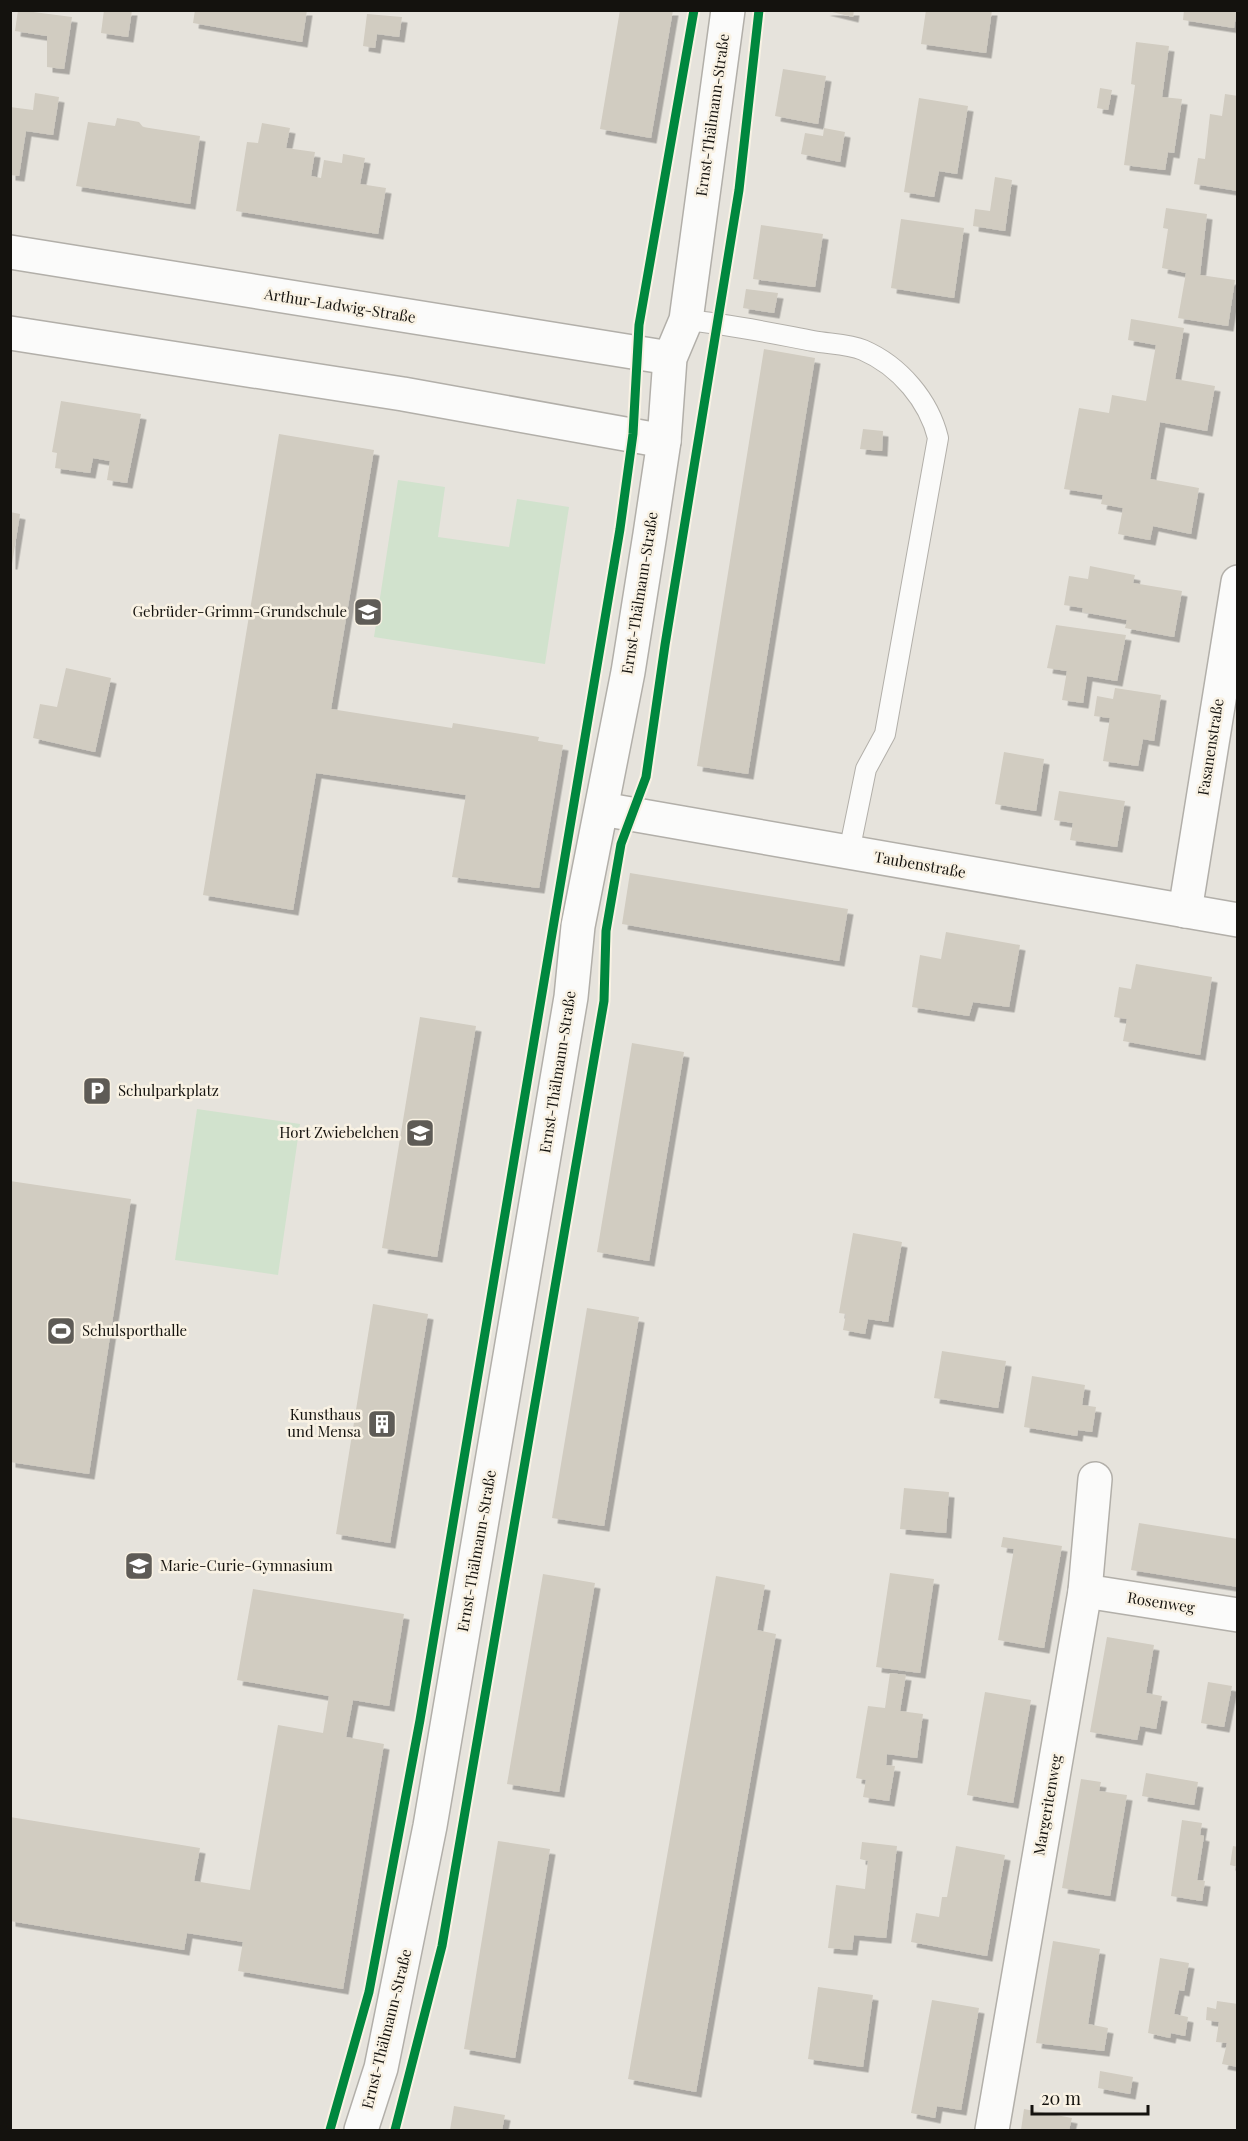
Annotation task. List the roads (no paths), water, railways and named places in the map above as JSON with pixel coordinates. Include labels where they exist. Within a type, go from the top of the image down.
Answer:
[{"type":"street","name":"Ernst-Thälmann-Straße","points":[[361,2130],[381,2068],[430,1826],[571,997],[578,926],[628,672],[664,441],[670,358],[686,320],[728,10]]},
{"type":"street","name":"Arthur-Ladwig-Straße","points":[[10,252],[670,358]]},
{"type":"street","points":[[10,333],[403,394],[664,441]]},
{"type":"street","name":"Fasanenstraße","points":[[1185,911],[1238,582]]},
{"type":"street","name":"Taubenstraße","points":[[602,809],[1238,920]]},
{"type":"street","name":"Margeritenweg","points":[[992,2130],[1085,1591],[1095,1479]]},
{"type":"street","name":"Rosenweg","points":[[1085,1591],[1238,1615]]},
{"type":"lane","points":[[686,320],[717,323],[862,350],[888,365],[922,398],[933,418],[938,438],[885,734],[866,769],[849,852]]},
{"type":"place","name":"Gebrüder-Grimm-Grundschule","points":[[368,612]]},
{"type":"place","name":"Schulparkplatz","points":[[97,1091]]},
{"type":"place","name":"Hort Zwiebelchen","points":[[420,1133]]},
{"type":"place","name":"Schulsporthalle","points":[[61,1331]]},
{"type":"place","name":"Kunsthaus und Mensa","points":[[382,1424]]},
{"type":"place","name":"Marie-Curie-Gymnasium","points":[[139,1566]]}]
